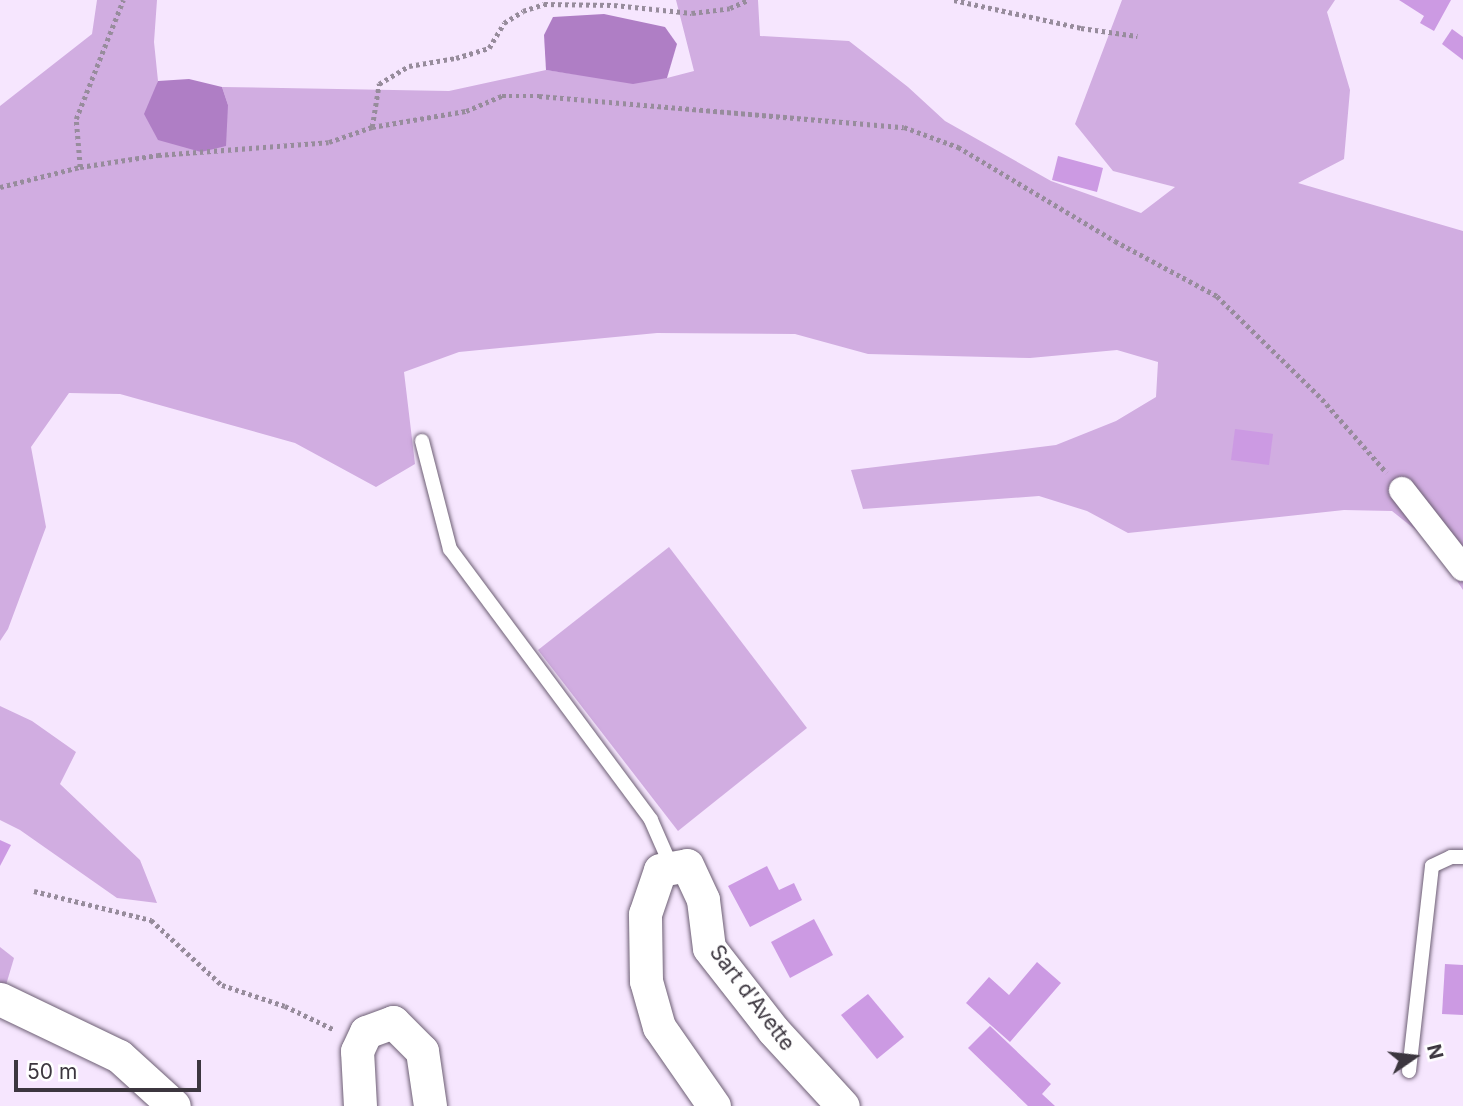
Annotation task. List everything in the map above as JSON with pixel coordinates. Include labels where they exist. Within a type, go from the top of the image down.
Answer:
[{"type":"street","points":[[1402,490],[1463,568]]},
{"type":"street","name":"Sart d'Avette","points":[[672,868],[687,865],[703,900],[709,948],[773,1030],[844,1106]]},
{"type":"street","points":[[672,868],[660,870],[645,914],[646,981],[659,1027],[714,1106]]},
{"type":"street","points":[[0,999],[119,1056],[174,1106]]},
{"type":"street","points":[[360,1106],[357,1051],[366,1032],[393,1022],[422,1051],[430,1106]]},
{"type":"lane","points":[[422,441],[450,549],[651,820],[672,868]]},
{"type":"lane","points":[[1409,1071],[1432,866],[1451,857],[1463,857]]},
{"type":"path","points":[[80,167],[75,139],[76,119],[123,0]]},
{"type":"path","points":[[372,127],[379,84],[409,66],[456,58],[489,48],[503,23],[523,11],[544,4],[614,5],[692,13],[730,8],[748,0]]},
{"type":"path","points":[[954,0],[1081,28],[1137,36]]},
{"type":"path","points":[[0,187],[80,167],[158,155],[329,142],[372,127],[466,111],[502,96],[539,96],[904,127],[958,147],[1115,241],[1217,296],[1322,399],[1402,490]]},
{"type":"path","points":[[34,891],[151,920],[222,985],[285,1006],[361,1043]]},
{"type":"shaded area","points":[[97,0],[157,0],[154,42],[158,81],[148,121],[228,105],[222,87],[449,91],[546,70],[581,75],[667,78],[694,71],[676,0],[758,0],[760,36],[849,41],[908,87],[945,121],[1051,181],[1141,213],[1175,187],[1113,171],[1075,124],[1122,0],[1335,0],[1327,12],[1350,90],[1344,159],[1298,183],[1463,231],[1463,590],[1432,543],[1392,511],[1344,510],[1128,533],[1087,511],[1039,496],[863,509],[851,470],[1056,445],[1116,421],[1156,397],[1158,362],[1117,350],[1030,358],[868,354],[795,334],[657,333],[459,352],[404,372],[415,464],[376,487],[295,443],[120,394],[69,393],[31,447],[46,527],[8,629],[0,641],[0,106],[92,34]]},
{"type":"shaded area","points":[[604,14],[665,27],[677,44],[667,78],[633,84],[546,70],[544,35],[553,17]]},
{"type":"shaded area","points":[[189,79],[222,87],[228,105],[226,146],[201,152],[158,140],[144,114],[158,81]]},
{"type":"shaded area","points":[[669,547],[807,728],[678,831],[538,650]]},
{"type":"shaded area","points":[[0,706],[32,721],[76,752],[60,784],[140,860],[157,903],[117,898],[20,830],[0,820]]},
{"type":"shaded area","points":[[0,947],[14,958],[6,985],[0,982]]},
{"type":"building","points":[[1399,0],[1451,0],[1434,31],[1420,23],[1424,16]]},
{"type":"building","points":[[1452,29],[1463,37],[1463,60],[1442,44]]},
{"type":"building","points":[[1058,156],[1103,168],[1097,192],[1052,180]]},
{"type":"building","points":[[1235,429],[1273,434],[1269,465],[1231,460]]},
{"type":"building","points":[[0,840],[11,845],[0,866]]},
{"type":"building","points":[[767,866],[779,890],[794,883],[802,900],[750,927],[728,886]]},
{"type":"building","points":[[814,919],[833,955],[790,978],[771,942]]},
{"type":"building","points":[[1037,962],[1061,983],[1010,1042],[966,1003],[989,977],[1009,995]]},
{"type":"building","points":[[1445,964],[1463,965],[1463,1015],[1442,1014]]},
{"type":"building","points":[[868,994],[904,1037],[877,1059],[841,1015]]},
{"type":"building","points":[[990,1026],[1051,1084],[1042,1094],[1055,1106],[1028,1106],[968,1048]]}]
